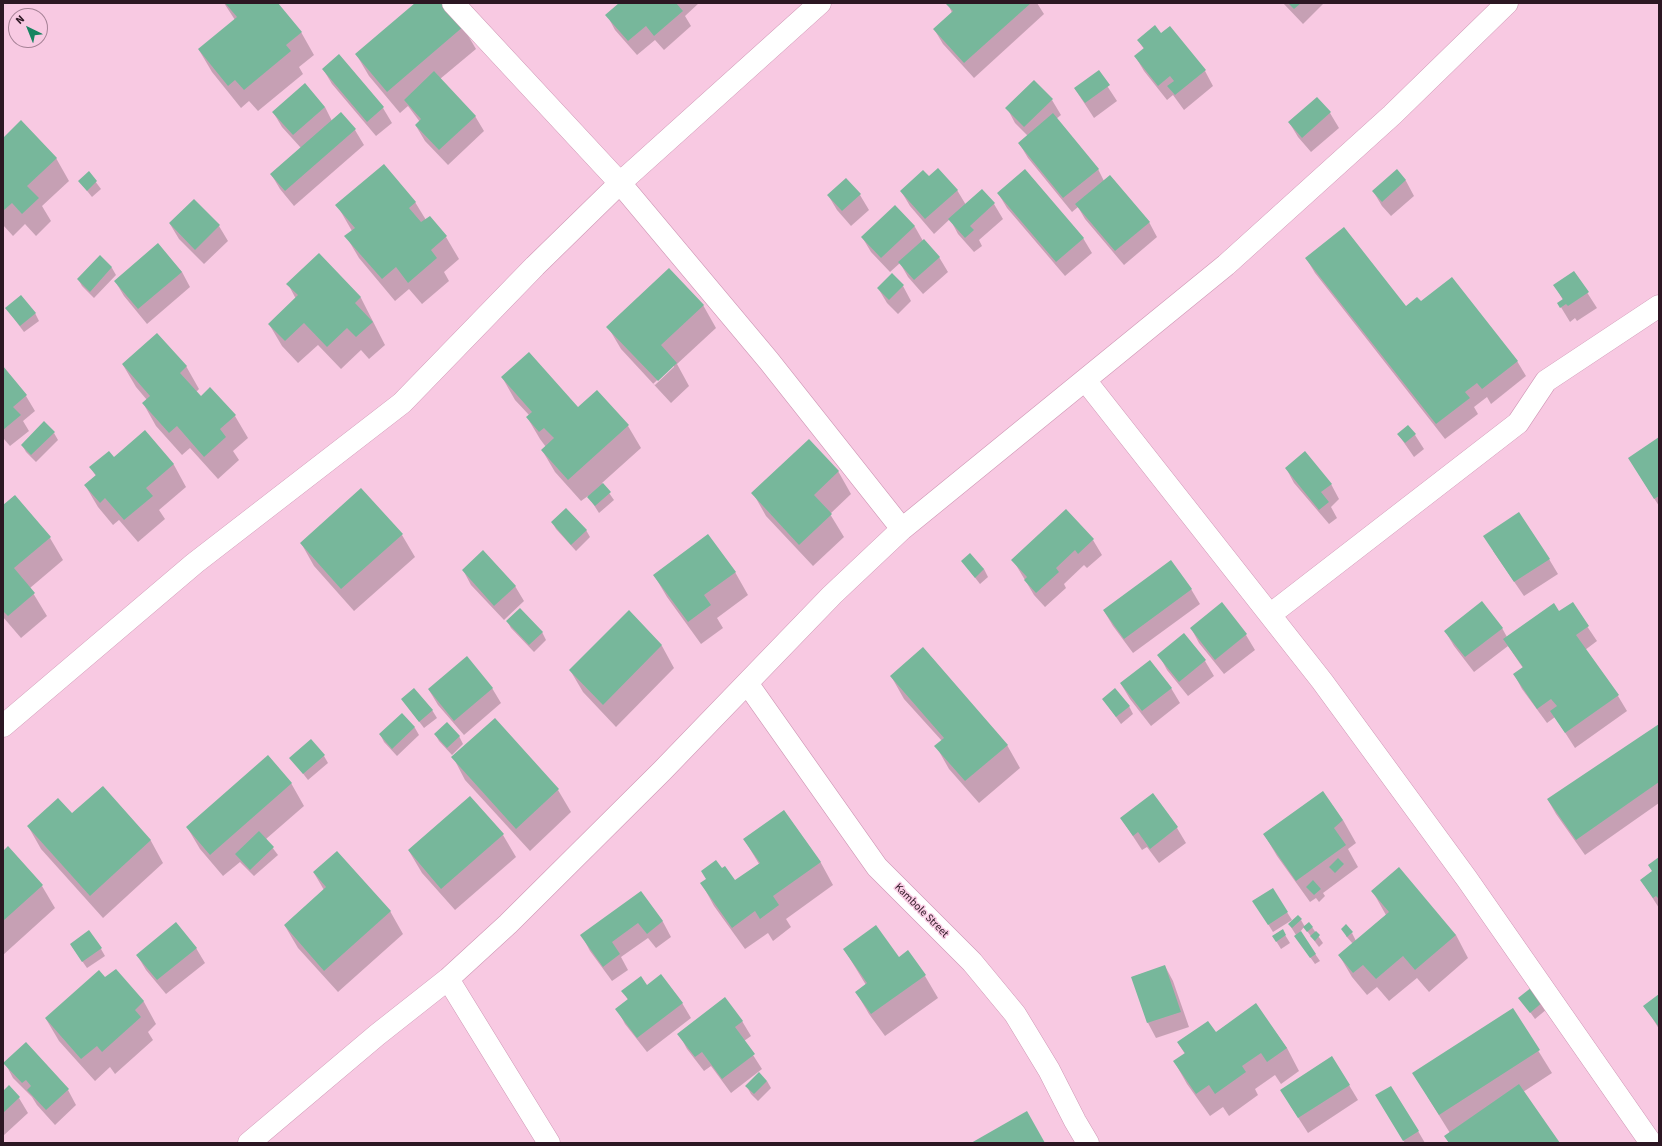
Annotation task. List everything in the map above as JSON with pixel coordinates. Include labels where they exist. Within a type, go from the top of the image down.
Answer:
[{"type":"street","points":[[453,3],[620,183],[769,361],[902,529]]},
{"type":"street","points":[[3,726],[195,562],[402,403],[535,266],[620,183],[820,3]]},
{"type":"street","points":[[249,1143],[377,1035],[448,979],[513,918],[662,771],[832,595],[902,529],[1226,265],[1392,115],[1507,3]]},
{"type":"street","points":[[1271,614],[1518,423],[1546,381],[1659,306]]},
{"type":"street","points":[[1085,380],[1271,614],[1322,681],[1467,879],[1651,1143]]},
{"type":"street","name":"Kambole Street","points":[[747,683],[877,867],[972,962],[1015,1014],[1049,1070],[1088,1143]]},
{"type":"street","points":[[448,979],[549,1143]]},
{"type":"building","points":[[225,3],[278,3],[302,32],[286,45],[291,51],[244,90],[235,80],[228,86],[198,49],[237,17]]},
{"type":"building","points":[[415,3],[445,3],[464,26],[387,92],[355,54]]},
{"type":"building","points":[[619,3],[676,3],[683,11],[654,36],[646,26],[628,41],[605,15]]},
{"type":"building","points":[[1031,3],[964,63],[933,29],[953,11],[946,4]]},
{"type":"building","points":[[1288,3],[1301,3],[1294,9]]},
{"type":"building","points":[[1155,25],[1161,33],[1170,26],[1206,70],[1175,95],[1167,86],[1174,81],[1170,76],[1158,86],[1134,56],[1144,48],[1137,40]]},
{"type":"building","points":[[339,54],[384,107],[367,122],[322,69]]},
{"type":"building","points":[[1099,70],[1110,85],[1085,103],[1074,88]]},
{"type":"building","points":[[434,71],[476,116],[439,150],[415,125],[421,119],[404,100]]},
{"type":"building","points":[[1034,80],[1053,99],[1024,127],[1005,108]]},
{"type":"building","points":[[305,83],[325,107],[293,135],[272,112]]},
{"type":"building","points":[[1317,97],[1331,112],[1302,138],[1288,122]]},
{"type":"building","points":[[341,112],[356,129],[285,191],[270,174]]},
{"type":"building","points":[[1053,113],[1099,169],[1063,198],[1018,143]]},
{"type":"building","points":[[21,120],[57,158],[27,186],[39,198],[22,214],[12,203],[3,211],[3,138]]},
{"type":"building","points":[[384,164],[416,202],[409,208],[421,222],[430,216],[447,236],[431,250],[437,258],[408,283],[396,267],[382,279],[344,236],[355,228],[335,205]]},
{"type":"building","points":[[938,168],[958,190],[925,219],[900,191],[923,170],[929,176]]},
{"type":"building","points":[[1025,169],[1084,238],[1056,262],[997,193]]},
{"type":"building","points":[[1397,169],[1406,180],[1382,202],[1372,191]]},
{"type":"building","points":[[89,171],[97,181],[87,191],[78,181]]},
{"type":"building","points":[[1110,175],[1150,222],[1115,251],[1075,204]]},
{"type":"building","points":[[846,178],[861,194],[842,211],[827,195]]},
{"type":"building","points":[[982,189],[995,203],[970,226],[974,230],[965,238],[948,219]]},
{"type":"building","points":[[194,199],[220,225],[195,250],[169,223]]},
{"type":"building","points":[[895,205],[915,226],[881,258],[861,237]]},
{"type":"building","points":[[1344,227],[1406,306],[1417,297],[1421,301],[1452,277],[1518,361],[1482,389],[1477,383],[1465,392],[1470,398],[1436,424],[1305,258]]},
{"type":"building","points":[[924,239],[940,257],[914,280],[898,262]]},
{"type":"building","points":[[158,243],[182,272],[138,309],[114,281]]},
{"type":"building","points":[[319,253],[361,297],[355,303],[373,322],[356,337],[347,328],[327,347],[304,323],[285,341],[268,324],[298,295],[286,284]]},
{"type":"building","points":[[100,255],[112,267],[90,292],[77,279]]},
{"type":"building","points":[[669,268],[704,305],[661,345],[677,363],[658,381],[606,327]]},
{"type":"building","points":[[1574,271],[1589,292],[1568,306],[1566,304],[1560,308],[1557,303],[1563,299],[1553,285]]},
{"type":"building","points":[[892,273],[904,285],[889,300],[877,288]]},
{"type":"building","points":[[21,295],[36,313],[20,326],[5,308]]},
{"type":"building","points":[[157,333],[187,366],[180,373],[201,396],[210,387],[236,415],[220,429],[226,437],[204,457],[177,426],[169,433],[142,403],[150,396],[122,364]]},
{"type":"building","points":[[529,352],[578,407],[597,390],[629,425],[568,480],[541,450],[554,438],[544,428],[539,432],[526,417],[532,412],[501,377]]},
{"type":"building","points":[[3,366],[27,395],[13,407],[21,415],[3,430]]},
{"type":"building","points":[[44,421],[55,432],[31,455],[21,445]]},
{"type":"building","points":[[1408,425],[1416,434],[1405,443],[1397,434]]},
{"type":"building","points":[[145,430],[174,464],[146,488],[153,496],[124,520],[105,498],[100,503],[84,485],[96,475],[89,467],[109,451],[114,457]]},
{"type":"building","points":[[1659,437],[1659,496],[1654,499],[1628,458]]},
{"type":"building","points":[[809,439],[839,471],[814,495],[832,514],[799,545],[751,493]]},
{"type":"building","points":[[1305,451],[1332,484],[1321,492],[1329,502],[1319,510],[1285,468]]},
{"type":"building","points":[[603,483],[611,492],[595,506],[587,497]]},
{"type":"building","points":[[361,488],[403,534],[341,589],[300,543]]},
{"type":"building","points":[[15,495],[51,537],[14,568],[35,593],[8,616],[3,611],[3,505]]},
{"type":"building","points":[[566,508],[587,530],[571,545],[551,522]]},
{"type":"building","points":[[1066,509],[1094,539],[1078,554],[1075,550],[1056,568],[1059,572],[1036,593],[1024,580],[1027,577],[1011,560]]},
{"type":"building","points":[[1519,512],[1550,559],[1514,582],[1483,536]]},
{"type":"building","points":[[708,534],[736,572],[704,595],[711,605],[688,622],[653,575]]},
{"type":"building","points":[[483,550],[516,586],[494,606],[462,570]]},
{"type":"building","points":[[970,553],[984,569],[975,578],[961,561]]},
{"type":"building","points":[[1171,560],[1192,589],[1124,639],[1103,610]]},
{"type":"building","points":[[1482,601],[1503,628],[1465,657],[1444,631]]},
{"type":"building","points":[[1222,602],[1247,634],[1215,660],[1190,628]]},
{"type":"building","points":[[1573,602],[1589,626],[1576,635],[1619,695],[1565,733],[1550,711],[1557,706],[1551,699],[1537,709],[1513,674],[1523,667],[1503,639],[1554,603],[1559,611]]},
{"type":"building","points":[[520,608],[543,632],[529,645],[506,621]]},
{"type":"building","points":[[629,610],[662,645],[603,705],[569,670]]},
{"type":"building","points":[[1184,633],[1206,660],[1179,682],[1157,655]]},
{"type":"building","points":[[923,647],[1008,745],[965,781],[934,746],[944,738],[890,676]]},
{"type":"building","points":[[467,656],[493,688],[454,721],[428,689]]},
{"type":"building","points":[[1150,660],[1172,688],[1142,711],[1120,683]]},
{"type":"building","points":[[414,688],[433,710],[419,722],[401,699]]},
{"type":"building","points":[[1115,688],[1130,706],[1116,717],[1102,699]]},
{"type":"building","points":[[402,713],[415,727],[392,749],[379,734]]},
{"type":"building","points":[[495,718],[559,789],[516,829],[451,757]]},
{"type":"building","points":[[447,722],[460,736],[447,748],[434,734]]},
{"type":"building","points":[[1659,724],[1659,782],[1576,840],[1547,799]]},
{"type":"building","points":[[311,739],[325,755],[303,774],[289,758]]},
{"type":"building","points":[[268,755],[292,783],[210,855],[186,827]]},
{"type":"building","points":[[103,786],[151,840],[90,896],[27,826],[58,798],[72,813]]},
{"type":"building","points":[[1323,791],[1343,820],[1334,828],[1346,845],[1296,881],[1263,834]]},
{"type":"building","points":[[1153,793],[1178,827],[1150,849],[1138,832],[1133,836],[1120,818]]},
{"type":"building","points":[[470,796],[504,834],[441,889],[408,850]]},
{"type":"building","points":[[784,810],[821,862],[773,896],[779,905],[760,919],[755,911],[732,928],[700,883],[706,879],[701,871],[716,860],[722,868],[725,866],[735,880],[760,863],[743,839]]},
{"type":"building","points":[[259,831],[274,847],[250,870],[235,854]]},
{"type":"building","points":[[8,846],[43,885],[3,921],[3,851]]},
{"type":"building","points":[[337,851],[391,911],[324,971],[284,925],[326,887],[313,872]]},
{"type":"building","points":[[1659,857],[1659,899],[1656,896],[1653,898],[1640,880],[1652,871],[1648,865]]},
{"type":"building","points":[[1338,858],[1344,864],[1335,873],[1329,867]]},
{"type":"building","points":[[1399,867],[1456,935],[1415,970],[1403,956],[1376,979],[1363,965],[1353,973],[1338,955],[1389,912],[1371,891]]},
{"type":"building","points":[[1313,880],[1321,889],[1314,895],[1306,887]]},
{"type":"building","points":[[1273,888],[1288,912],[1268,925],[1252,901]]},
{"type":"building","points":[[641,891],[663,921],[647,934],[638,923],[612,942],[620,954],[603,967],[580,935]]},
{"type":"building","points":[[1298,915],[1302,919],[1292,928],[1288,924]]},
{"type":"building","points":[[176,922],[197,948],[157,980],[136,955]]},
{"type":"building","points":[[1309,922],[1313,927],[1307,932],[1303,927]]},
{"type":"building","points":[[1346,924],[1353,932],[1347,937],[1341,929]]},
{"type":"building","points":[[876,925],[899,957],[908,950],[926,975],[871,1014],[855,992],[867,983],[843,949]]},
{"type":"building","points":[[1283,929],[1286,935],[1276,942],[1272,936]]},
{"type":"building","points":[[89,930],[102,948],[82,962],[70,944]]},
{"type":"building","points":[[1301,931],[1316,954],[1310,958],[1294,936]]},
{"type":"building","points":[[1316,931],[1320,935],[1315,941],[1310,936]]},
{"type":"building","points":[[1165,965],[1181,1012],[1147,1023],[1131,977]]},
{"type":"building","points":[[116,969],[144,1001],[135,1010],[141,1017],[102,1052],[97,1046],[81,1059],[45,1018],[99,970],[105,977]]},
{"type":"building","points":[[661,974],[683,1003],[637,1038],[615,1009],[628,999],[621,991],[641,976],[647,985]]},
{"type":"building","points":[[1532,987],[1544,1001],[1530,1013],[1518,998]]},
{"type":"building","points":[[1659,994],[1659,1027],[1643,1006]]},
{"type":"building","points":[[725,997],[743,1021],[735,1027],[755,1054],[722,1079],[702,1052],[695,1057],[677,1034]]},
{"type":"building","points":[[1256,1003],[1287,1048],[1267,1062],[1261,1053],[1242,1066],[1246,1072],[1215,1094],[1209,1085],[1196,1094],[1173,1061],[1185,1053],[1177,1042],[1208,1021],[1216,1032]]},
{"type":"building","points":[[1513,1008],[1540,1050],[1439,1115],[1412,1073]]},
{"type":"building","points":[[26,1042],[69,1089],[46,1110],[27,1090],[31,1086],[26,1080],[22,1083],[3,1063]]},
{"type":"building","points":[[1332,1056],[1350,1085],[1298,1118],[1280,1090]]},
{"type":"building","points":[[759,1072],[767,1081],[754,1094],[745,1086]]},
{"type":"building","points":[[1519,1084],[1560,1143],[1449,1143],[1444,1136]]},
{"type":"building","points":[[9,1085],[20,1097],[3,1113],[3,1088],[4,1090]]},
{"type":"building","points":[[1391,1086],[1419,1131],[1403,1141],[1375,1095]]},
{"type":"building","points":[[1027,1111],[1045,1143],[971,1143]]}]
